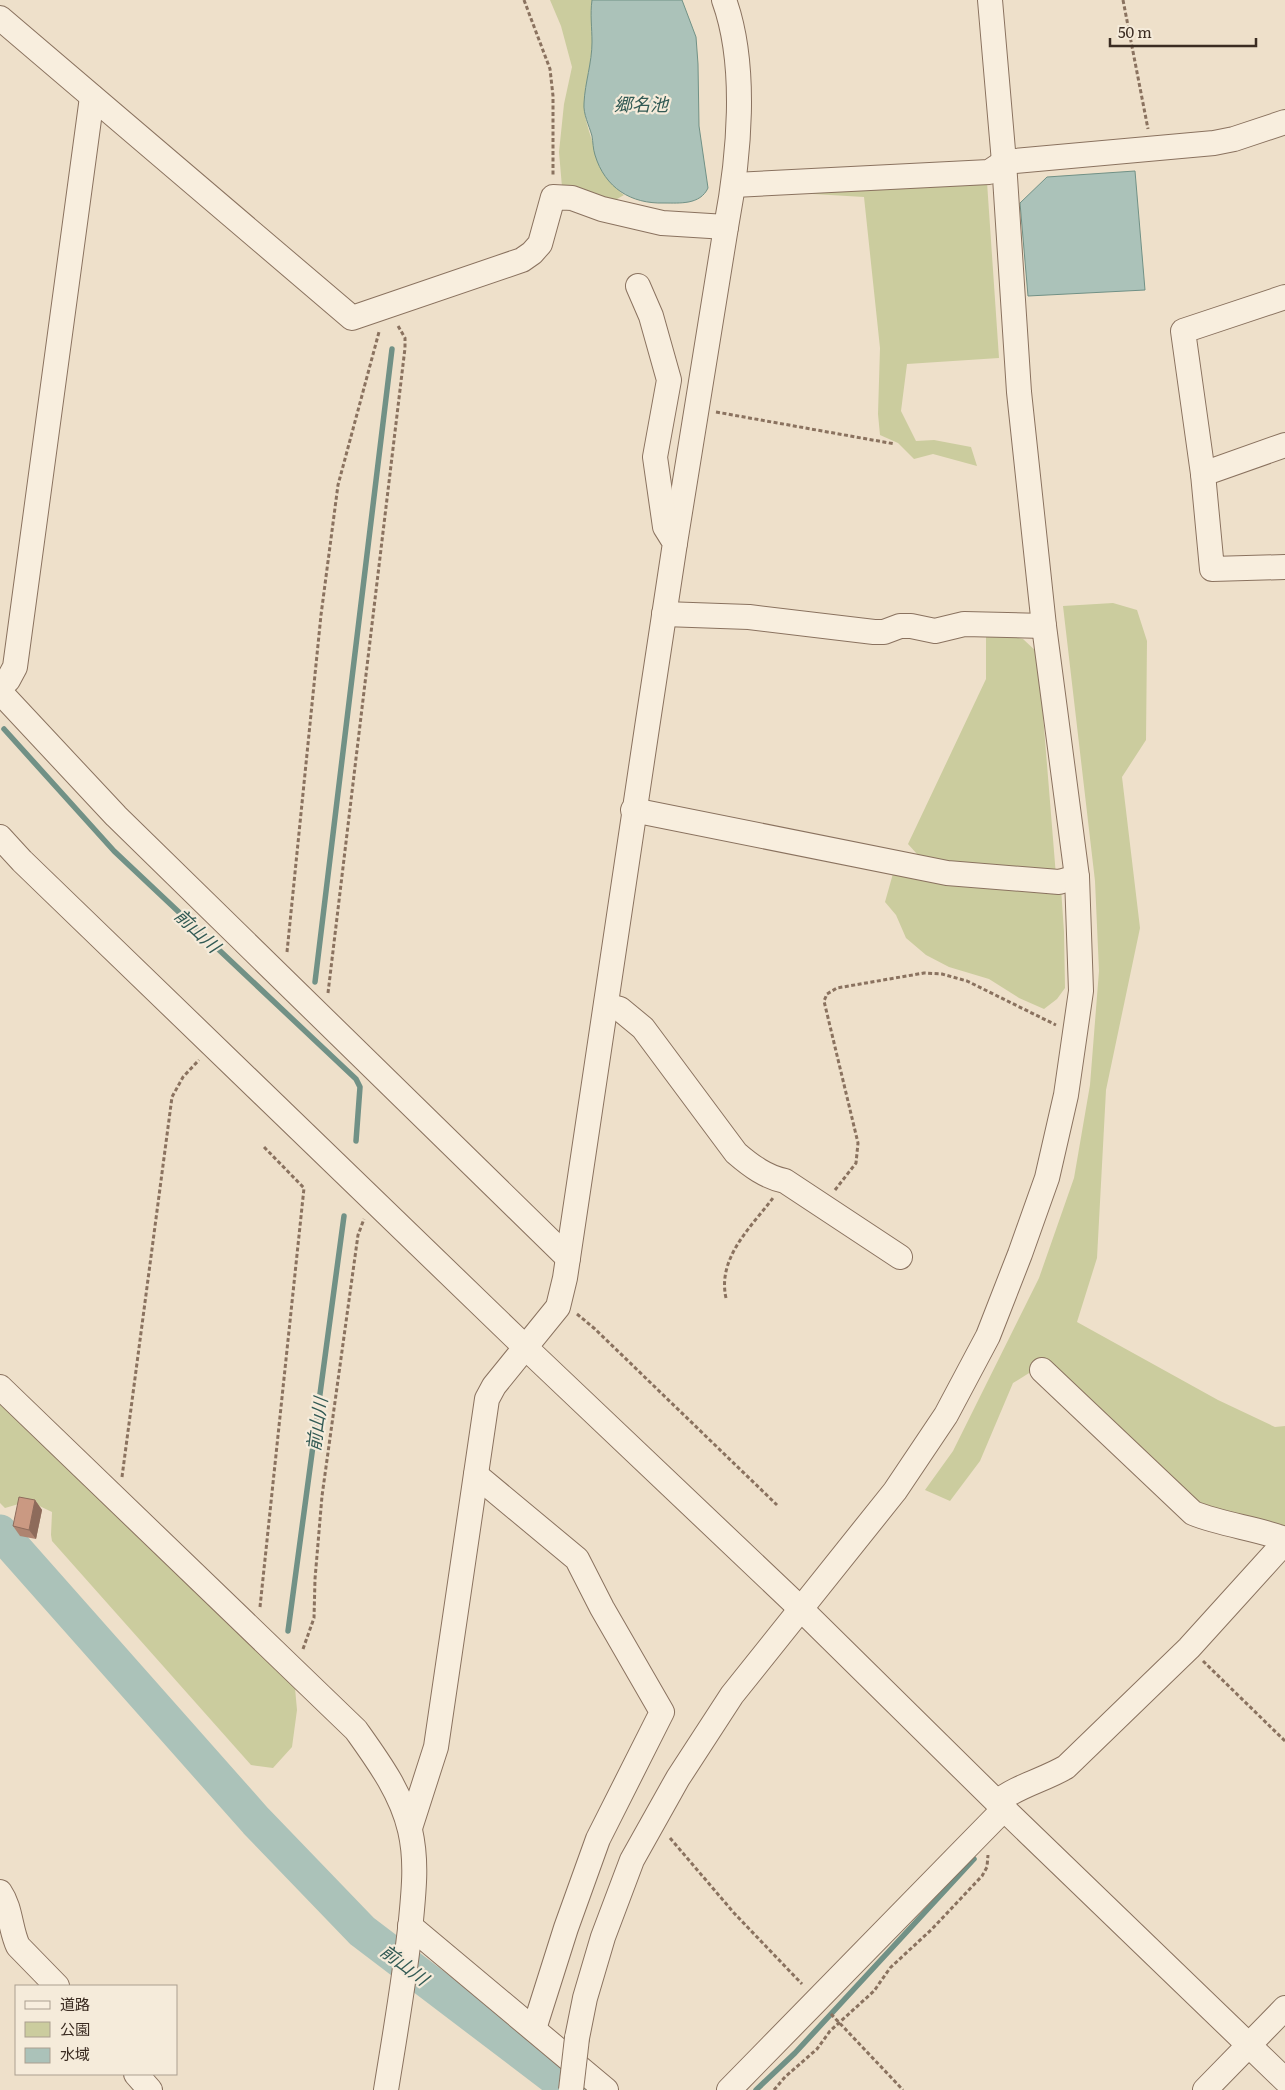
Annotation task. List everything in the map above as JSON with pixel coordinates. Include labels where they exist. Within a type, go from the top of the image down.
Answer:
[{"type":"street","points":[[410,1828],[436,1747],[487,1399],[494,1386],[558,1306],[568,1258],[633,810],[696,410],[734,185],[739,92],[737,56],[724,0]]},
{"type":"street","points":[[571,2090],[577,2038],[585,1998],[603,1937],[632,1860],[678,1778],[732,1695],[895,1491],[946,1415],[988,1336],[1020,1254],[1047,1178],[1066,1095],[1081,992],[1077,878],[1044,626],[1019,392],[1004,162],[990,0]]},
{"type":"street","points":[[0,18],[352,318],[522,260],[540,244],[553,196],[572,198],[602,208],[662,223],[726,227]]},
{"type":"street","points":[[92,96],[15,667],[0,690],[116,816],[568,1258]]},
{"type":"street","points":[[734,185],[989,172],[1004,162],[1214,143],[1234,139],[1285,122]]},
{"type":"street","points":[[638,286],[651,316],[669,380],[655,457],[665,527],[675,543]]},
{"type":"street","points":[[1285,297],[1183,331],[1203,474],[1212,570],[1285,567]]},
{"type":"street","points":[[1203,474],[1285,445]]},
{"type":"street","points":[[664,614],[749,618],[874,632],[884,632],[900,626],[911,626],[934,631],[964,624],[1044,626]]},
{"type":"street","points":[[633,810],[947,873],[1059,882],[1077,878]]},
{"type":"street","points":[[0,837],[22,861],[525,1347],[801,1609],[1001,1806],[1285,2080]]},
{"type":"street","points":[[606,1005],[620,1009],[643,1028],[736,1153],[750,1165],[771,1178],[781,1180],[900,1258]]},
{"type":"street","points":[[730,2090],[986,1828],[1001,1806],[1006,1794],[1050,1777],[1066,1767],[1190,1648],[1285,1541],[1268,1533],[1209,1519],[1193,1513],[1042,1370]]},
{"type":"street","points":[[0,1387],[356,1730],[398,1796],[410,1828],[415,1874],[410,1933],[386,2090]]},
{"type":"street","points":[[476,1475],[577,1559],[602,1608],[662,1712],[598,1839],[566,1928],[534,2029]]},
{"type":"street","points":[[0,1892],[4,1899],[14,1938],[18,1946],[56,1985]]},
{"type":"street","points":[[410,1933],[534,2029],[606,2090]]},
{"type":"street","points":[[1205,2090],[1285,2008]]},
{"type":"street","points":[[137,2075],[150,2090]]},
{"type":"path","points":[[524,0],[550,69],[553,96],[553,196]]},
{"type":"path","points":[[1123,0],[1152,148]]},
{"type":"path","points":[[282,978],[285,975],[320,615],[338,485],[386,307]]},
{"type":"path","points":[[323,1018],[326,1008],[405,348],[405,338],[386,307]]},
{"type":"path","points":[[696,410],[722,412],[895,444]]},
{"type":"path","points":[[822,1206],[856,1163],[858,1142],[824,1001],[827,994],[837,988],[924,973],[942,974],[967,981],[1057,1025],[1076,1030]]},
{"type":"path","points":[[111,1494],[119,1485],[124,1470],[172,1097],[182,1077],[213,1045]]},
{"type":"path","points":[[249,1627],[258,1617],[261,1601],[304,1188],[264,1147]]},
{"type":"path","points":[[726,1298],[725,1283],[731,1254],[778,1192],[781,1180]]},
{"type":"path","points":[[287,1664],[304,1648],[314,1618],[315,1578],[322,1496],[358,1235],[366,1214],[376,1203]]},
{"type":"path","points":[[558,1306],[575,1312],[595,1329],[778,1505]]},
{"type":"path","points":[[1190,1648],[1285,1741]]},
{"type":"path","points":[[774,2090],[785,2076],[817,2049],[830,2031],[874,1991],[890,1968],[932,1929],[982,1876],[987,1867],[989,1834],[986,1828]]},
{"type":"path","points":[[670,1838],[734,1912],[802,1985]]},
{"type":"path","points":[[830,2013],[903,2090]]},
{"type":"green space","points":[[550,0],[592,0],[592,50],[584,103],[585,113],[591,139],[603,166],[617,189],[624,195],[603,207],[562,187],[559,152],[564,104],[572,67],[561,26]]},
{"type":"green space","points":[[987,182],[999,358],[907,364],[901,411],[916,441],[934,440],[971,447],[977,466],[933,454],[914,459],[898,443],[880,435],[878,414],[880,348],[864,197],[813,194],[809,188]]},
{"type":"green space","points":[[1113,603],[1137,610],[1147,641],[1146,740],[1122,777],[1140,928],[1106,1090],[1097,1258],[1077,1322],[1218,1400],[1275,1427],[1285,1426],[1285,1526],[1265,1527],[1200,1511],[1045,1363],[1013,1383],[980,1461],[950,1501],[925,1490],[953,1451],[1039,1278],[1074,1178],[1090,1085],[1099,971],[1095,881],[1063,606]]},
{"type":"green space","points":[[986,631],[1023,639],[1038,653],[1056,876],[926,864],[908,844],[986,679]]},
{"type":"green space","points":[[894,870],[1061,888],[1065,988],[1057,999],[1044,1009],[1019,998],[989,979],[949,967],[926,955],[906,938],[896,915],[885,902]]},
{"type":"green space","points":[[0,1402],[295,1688],[297,1710],[292,1747],[273,1768],[251,1765],[52,1541],[52,1512],[29,1501],[5,1508],[0,1503]]},
{"type":"water","name":"郷名池","points":[[592,0],[682,0],[696,37],[699,126],[708,188],[700,198],[683,203],[641,201],[621,192],[605,177],[599,167],[584,107],[592,50]]},
{"type":"water","points":[[1135,171],[1145,290],[1028,296],[1020,203],[1047,177]]},
{"type":"building","points":[[19,1497],[35,1500],[29,1530],[13,1526]]},
{"type":"waterway","points":[[315,982],[392,349]]},
{"type":"waterway","name":"前山川","points":[[4,729],[114,851],[356,1079],[360,1087],[356,1141]]},
{"type":"waterway","name":"前山川","points":[[288,1631],[344,1216]]},
{"type":"waterway","name":"前山川","points":[[0,1532],[256,1821],[362,1931],[571,2090]]},
{"type":"waterway","name":"前山川","points":[[256,1821],[258,1806]]},
{"type":"waterway","points":[[756,2090],[795,2053],[974,1859]]}]
